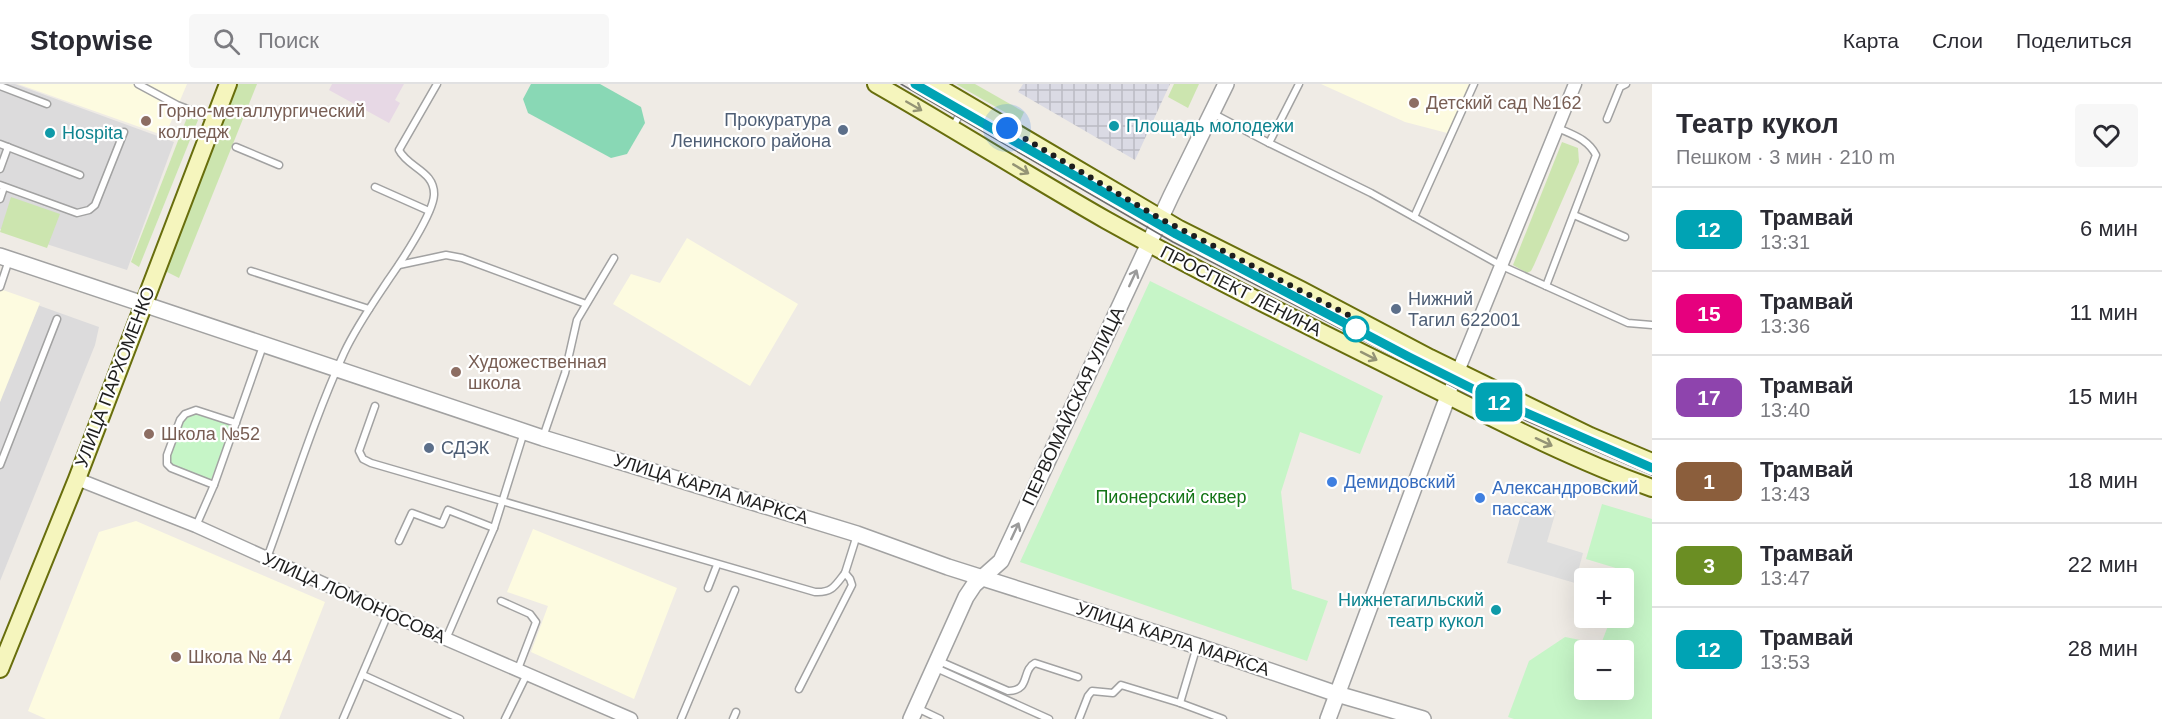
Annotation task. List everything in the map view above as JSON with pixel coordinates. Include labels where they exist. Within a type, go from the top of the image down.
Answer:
[{"type":"main road","name":"УЛИЦА ПАРХОМЕНКО","points":[[0,669],[77,479],[228,84]]},
{"type":"main road","name":"ПРОСПЕКТ ЛЕНИНА","points":[[876,84],[1105,219],[1197,270],[1448,396],[1580,459],[1652,488]]},
{"type":"main road","name":"ПРОСПЕКТ ЛЕНИНА","points":[[933,84],[1161,219],[1458,372],[1590,436],[1652,462]]},
{"type":"street","name":"ПЕРВОМАЙСКАЯ УЛИЦА","points":[[914,714],[966,597],[1001,561],[1149,243],[1226,84]]},
{"type":"street","points":[[1328,719],[1448,396],[1575,84]]},
{"type":"street","name":"УЛИЦА КАРЛА МАРКСА","points":[[5,258],[524,432],[857,534],[982,578],[1197,646],[1337,694],[1423,719]]},
{"type":"street","name":"УЛИЦА ЛОМОНОСОВА","points":[[77,479],[196,526],[388,614],[631,719]]},
{"type":"lane","points":[[138,84],[177,105],[214,120]]},
{"type":"lane","points":[[267,558],[344,353],[369,309],[399,265],[429,211],[434,196],[432,184],[422,170],[403,158],[399,150],[437,84]]},
{"type":"lane","points":[[1269,143],[1299,84]]},
{"type":"lane","points":[[1414,217],[1474,84]]},
{"type":"lane","points":[[1607,119],[1620,87],[1626,84]]},
{"type":"lane","points":[[0,87],[47,104]]},
{"type":"lane","points":[[953,128],[966,103]]},
{"type":"lane","points":[[1212,112],[1269,143],[1356,185],[1502,266],[1628,323],[1652,325]]},
{"type":"lane","points":[[1546,286],[1596,155],[1591,145],[1582,138],[1557,127]]},
{"type":"lane","points":[[0,199],[2,186],[77,213],[89,210],[95,205],[124,132]]},
{"type":"lane","points":[[0,144],[80,175]]},
{"type":"lane","points":[[0,169],[8,147]]},
{"type":"lane","points":[[236,147],[279,165]]},
{"type":"lane","points":[[375,187],[429,211]]},
{"type":"lane","points":[[1574,215],[1625,237]]},
{"type":"lane","points":[[399,265],[446,255],[462,258],[586,304]]},
{"type":"lane","points":[[0,287],[5,258]]},
{"type":"lane","points":[[543,438],[565,373],[577,320],[614,258]]},
{"type":"lane","points":[[251,271],[369,309]]},
{"type":"lane","points":[[0,465],[57,319]]},
{"type":"lane","points":[[196,526],[214,485],[263,345]]},
{"type":"lane","points":[[375,406],[359,451],[367,462],[815,592],[832,589],[845,573],[857,534]]},
{"type":"lane","points":[[214,485],[171,468],[167,464],[167,455],[180,420],[190,411],[205,411],[236,423]]},
{"type":"lane","points":[[446,639],[494,528],[524,432]]},
{"type":"lane","points":[[399,542],[412,513],[442,524],[448,510],[494,528]]},
{"type":"lane","points":[[708,588],[717,565]]},
{"type":"lane","points":[[799,689],[852,585],[845,573]]},
{"type":"lane","points":[[681,719],[735,590]]},
{"type":"lane","points":[[501,602],[530,614],[536,622],[522,672],[505,719]]},
{"type":"lane","points":[[343,719],[388,614]]},
{"type":"lane","points":[[1180,703],[1197,646]]},
{"type":"lane","points":[[937,664],[1008,691],[1016,691],[1022,686],[1029,666],[1035,663],[1078,677]]},
{"type":"lane","points":[[937,664],[1049,719]]},
{"type":"lane","points":[[363,675],[460,719]]},
{"type":"lane","points":[[1079,719],[1092,691],[1113,693],[1117,687],[1123,685],[1223,719]]},
{"type":"lane","points":[[1198,719],[1201,711]]},
{"type":"lane","points":[[914,714],[940,719]]},
{"type":"shaded area","points":[[0,84],[15,84],[174,142],[127,270],[0,229]]},
{"type":"shaded area","name":"Горно-металлургический колледж","points":[[18,84],[187,84],[165,136]]},
{"type":"shaded area","points":[[332,84],[404,84],[395,100],[400,103],[389,123],[329,90]]},
{"type":"shaded area","name":"Площадь молодежи","points":[[1023,84],[1170,84],[1135,160],[1018,92]]},
{"type":"shaded area","name":"Детский сад №162","points":[[1321,84],[1474,84],[1451,134],[1405,122]]},
{"type":"shaded area","points":[[687,238],[798,304],[750,386],[613,304],[631,274],[660,283]]},
{"type":"shaded area","points":[[0,289],[40,303],[0,402]]},
{"type":"shaded area","points":[[32,303],[99,327],[95,345],[0,581],[0,402]]},
{"type":"shaded area","points":[[1525,501],[1556,511],[1547,542],[1583,553],[1579,568],[1574,568],[1574,583],[1507,563]]},
{"type":"shaded area","name":"Школа № 44","points":[[136,521],[325,602],[279,719],[46,719],[28,711],[99,532]]},
{"type":"shaded area","points":[[533,529],[677,588],[634,699],[531,652],[548,606],[507,592]]},
{"type":"green space","points":[[235,84],[257,84],[179,278],[161,269]]},
{"type":"green space","points":[[531,84],[600,84],[641,107],[645,123],[627,154],[611,158],[528,113],[523,99]]},
{"type":"green space","points":[[956,84],[975,84],[1024,112],[1020,121]]},
{"type":"green space","points":[[1174,84],[1199,84],[1188,108],[1168,97]]},
{"type":"green space","points":[[188,115],[198,120],[139,267],[131,262]]},
{"type":"green space","points":[[1562,142],[1578,148],[1579,162],[1534,265],[1527,273],[1513,265]]},
{"type":"green space","points":[[11,197],[60,214],[47,248],[0,232]]},
{"type":"green space","name":"Пионерский сквер","points":[[1150,281],[1383,396],[1360,454],[1300,432],[1281,492],[1292,589],[1328,601],[1307,661],[1020,562]]},
{"type":"green space","points":[[188,408],[232,424],[211,480],[167,464]]},
{"type":"green space","points":[[1602,504],[1652,519],[1652,719],[1514,719],[1508,717],[1529,661],[1565,637],[1580,640],[1574,640],[1574,700],[1634,700],[1634,640],[1603,640],[1607,628],[1634,628],[1634,568],[1616,568],[1586,559]]},
{"type":"tram line","points":[[901,84],[1173,242],[1481,401],[1652,475]]},
{"type":"tram line","name":"12","points":[[915,84],[1176,234],[1455,381],[1652,468]]},
{"type":"place","name":"Детский сад №162","points":[[1414,103]]},
{"type":"place","name":"Горно-металлургический колледж","points":[[146,121]]},
{"type":"place","name":"Площадь молодежи","points":[[1114,126]]},
{"type":"place","name":"Прокуратура Ленинского района","points":[[843,130]]},
{"type":"place","name":"Hospita","points":[[50,133]]},
{"type":"place","name":"Нижний Тагил 622001","points":[[1396,309]]},
{"type":"place","name":"Художественная школа","points":[[456,372]]},
{"type":"place","name":"Школа №52","points":[[149,434]]},
{"type":"place","name":"СДЭК","points":[[429,448]]},
{"type":"place","name":"Демидовский","points":[[1332,482]]},
{"type":"place","name":"Александровский пассаж","points":[[1480,498]]},
{"type":"place","name":"Нижнетагильский театр кукол","points":[[1496,610]]},
{"type":"place","name":"Школа № 44","points":[[176,657]]},
{"type":"route","points":[[1007,128],[1179,229],[1356,319],[1356,329]]}]
